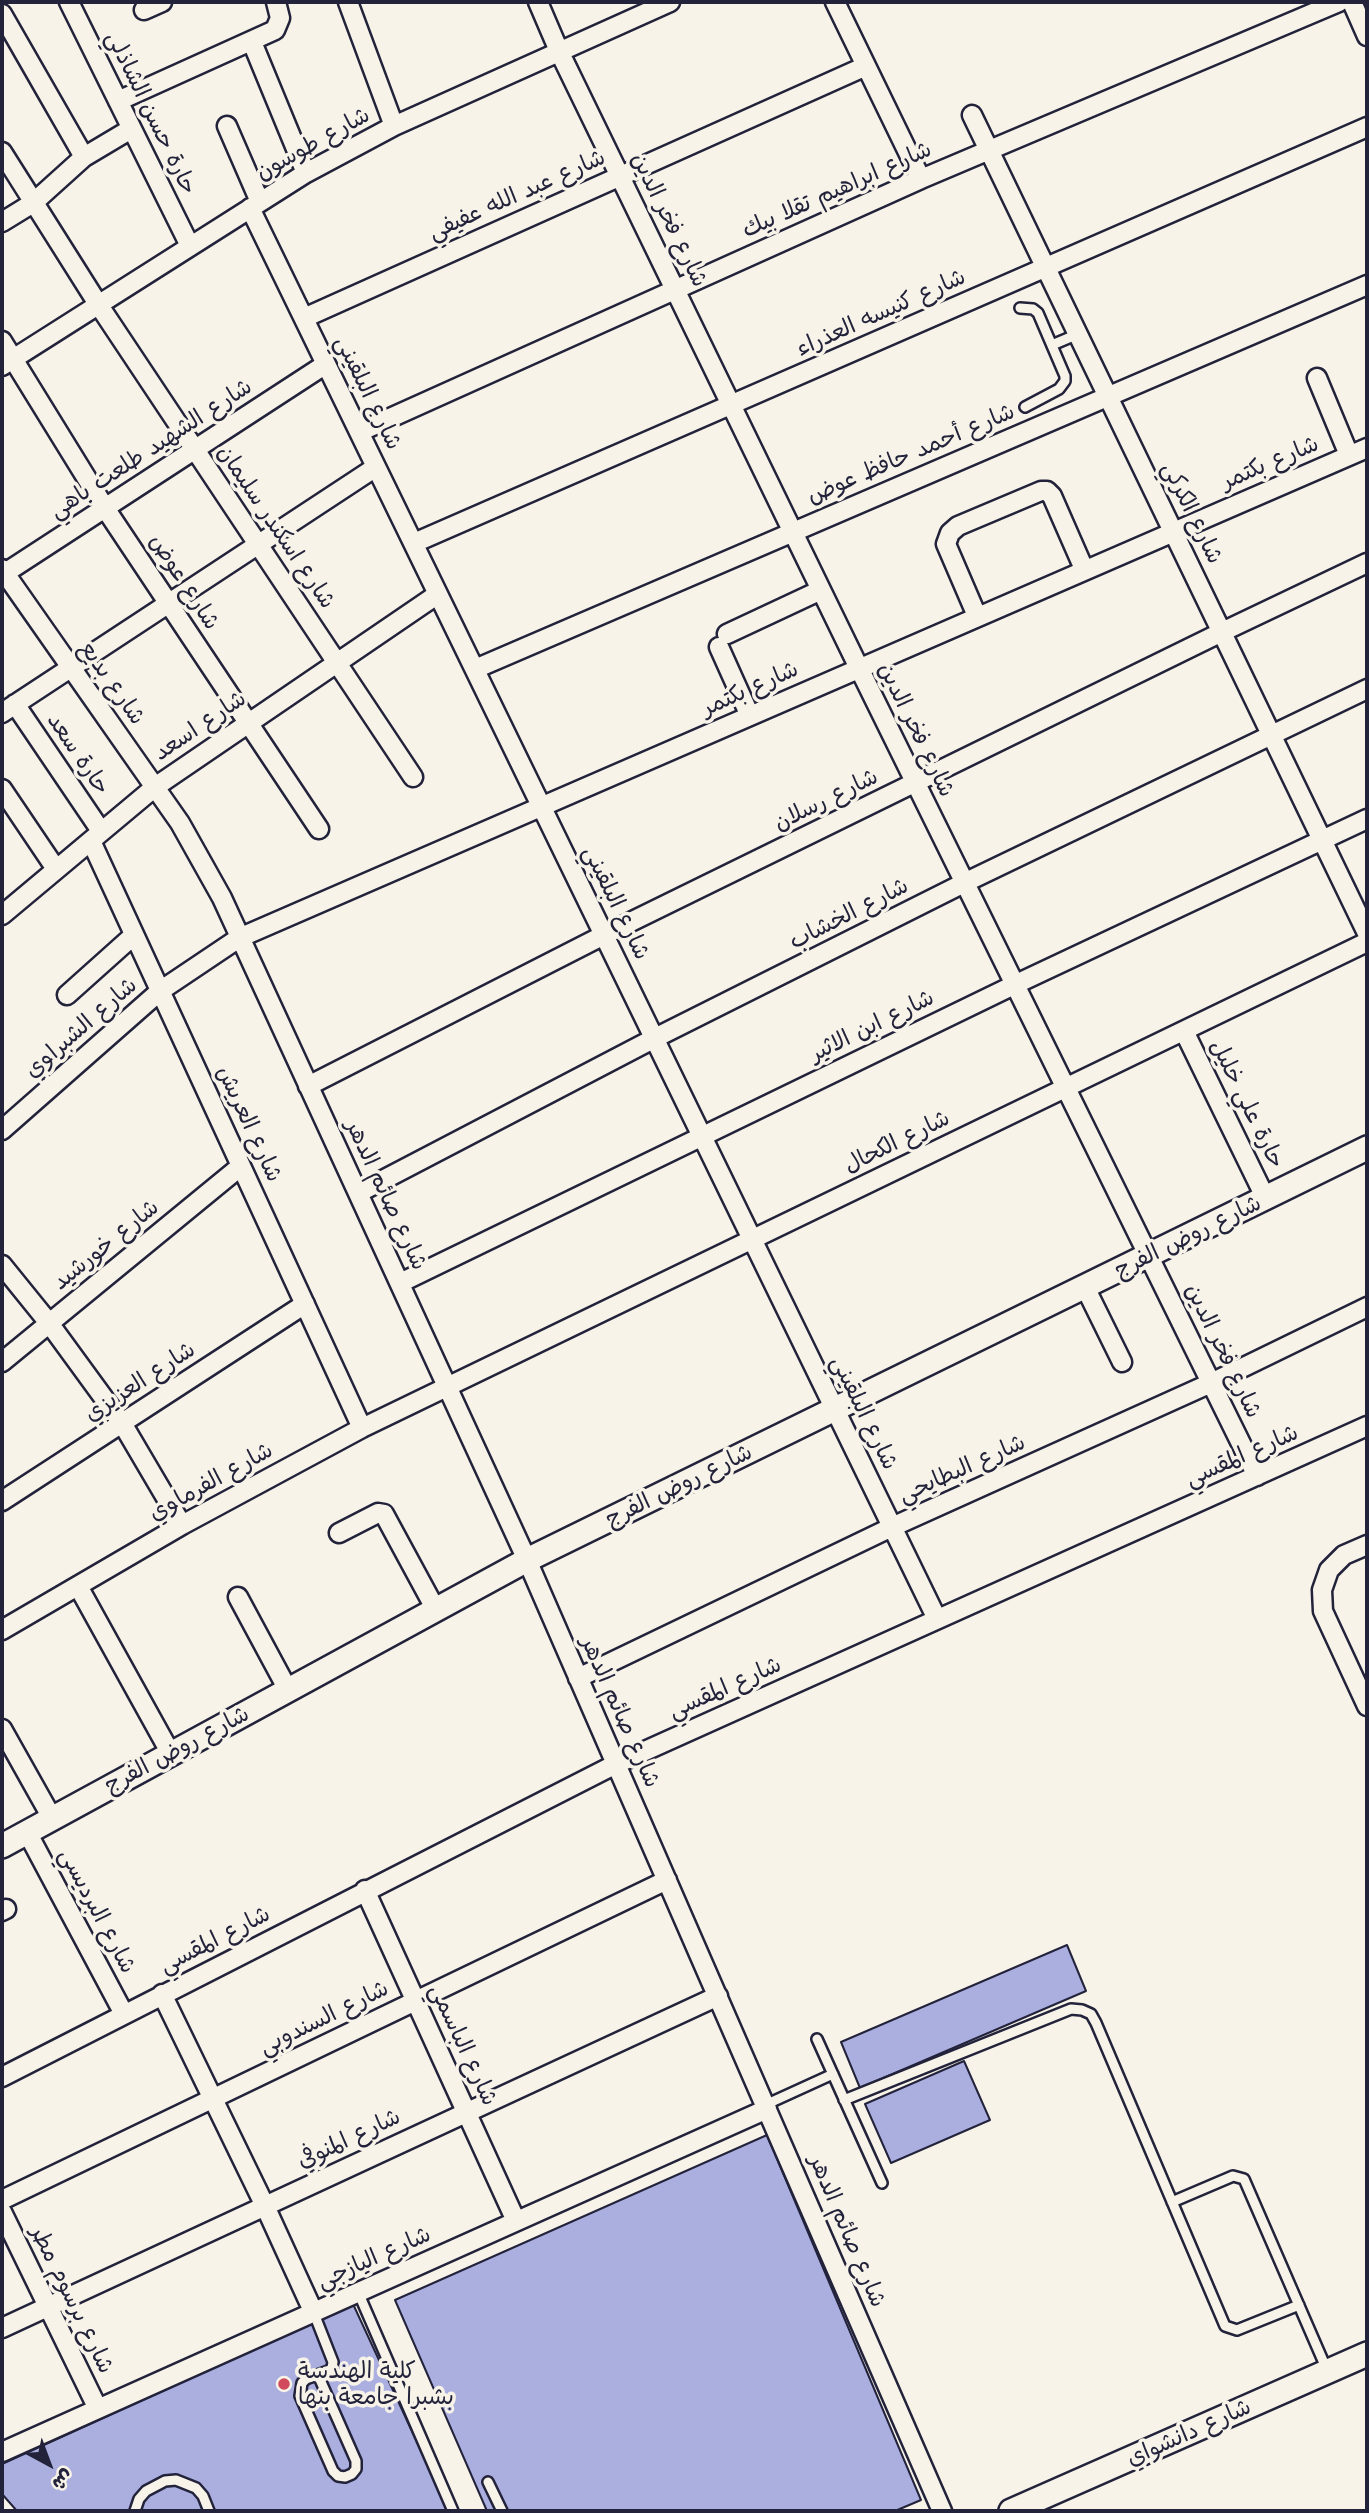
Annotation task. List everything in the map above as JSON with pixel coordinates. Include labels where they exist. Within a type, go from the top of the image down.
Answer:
[{"type":"street","name":"حارة حسن الشاذلي","points":[[69,2],[190,246]]},
{"type":"street","points":[[144,10],[162,2]]},
{"type":"street","points":[[118,101],[275,30],[280,18],[276,2]]},
{"type":"street","points":[[348,2],[394,126]]},
{"type":"street","name":"شارع فخر الدين","points":[[538,2],[559,51],[859,668],[1257,1476]]},
{"type":"street","name":"شارع طوسون","points":[[7,363],[306,173],[394,126],[670,2]]},
{"type":"street","points":[[835,2],[921,179]]},
{"type":"street","name":"شارع ابراهيم تقلا بيك","points":[[359,432],[921,179],[1339,2]]},
{"type":"street","points":[[1352,2],[1367,36]]},
{"type":"street","points":[[2,14],[84,157]]},
{"type":"street","points":[[252,42],[306,173]]},
{"type":"street","name":"شارع عبد الله عفيفي","points":[[304,318],[866,66]]},
{"type":"street","name":"شارع الكركي","points":[[972,115],[1367,933]]},
{"type":"street","name":"شارع البلقيني","points":[[227,126],[255,205],[304,318],[937,1619]]},
{"type":"street","name":"شارع كنيسه العذراء","points":[[414,543],[1367,127]]},
{"type":"street","points":[[2,222],[33,203],[84,157],[131,128]]},
{"type":"street","name":"شارع اسكندر سليمان","points":[[2,152],[98,304],[413,777]]},
{"type":"street","name":"شارع أحمد حافظ عوض","points":[[475,669],[1367,285]]},
{"type":"street","name":"شارع عوض","points":[[2,341],[7,363],[319,829]]},
{"type":"street","name":"شارع الشهيد طلعت باهي","points":[[3,572],[326,364]]},
{"type":"street","points":[[1317,378],[1349,455]]},
{"type":"street","name":"شارع بكتمر","points":[[160,991],[239,938],[1367,448]]},
{"type":"street","points":[[8,709],[376,467]]},
{"type":"street","points":[[977,616],[946,544],[950,533],[958,526],[1041,491],[1047,491],[1052,496],[1084,569]]},
{"type":"street","name":"شارع رسلان","points":[[308,1086],[604,935],[1367,563]]},
{"type":"street","name":"شارع بديع","points":[[3,572],[155,787],[202,860],[239,938]]},
{"type":"street","points":[[750,716],[723,640],[821,590]]},
{"type":"street","name":"شارع اسعد","points":[[2,915],[155,787],[438,594]]},
{"type":"street","name":"شارع الخشاب","points":[[358,1193],[655,1038],[964,883],[1367,689]]},
{"type":"street","name":"حارة سعد","points":[[8,709],[96,836]]},
{"type":"street","points":[[2,789],[56,869]]},
{"type":"street","name":"شارع ابن الاثير","points":[[400,1283],[1014,985],[1367,819]]},
{"type":"street","name":"شارع العريش","points":[[96,836],[134,935],[362,1428]]},
{"type":"street","points":[[67,995],[134,935]]},
{"type":"street","name":"شارع صائم الدهر","points":[[239,938],[527,1560],[942,2511]]},
{"type":"street","name":"شارع الكحال","points":[[448,1387],[1367,942]]},
{"type":"street","name":"شارع الشبراوي","points":[[2,1130],[160,991]]},
{"type":"street","name":"حارة علي خليل","points":[[1184,1031],[1266,1199]]},
{"type":"street","name":"شارع روض الفرج","points":[[2,1846],[527,1560],[1367,1149]]},
{"type":"street","name":"شارع خورشيد","points":[[2,1362],[241,1166]]},
{"type":"street","points":[[2,1265],[50,1323],[122,1423],[182,1525]]},
{"type":"street","points":[[1085,1287],[1122,1362]]},
{"type":"street","name":"شارع العزيزي","points":[[2,1501],[304,1304]]},
{"type":"street","name":"شارع البطايحي","points":[[579,1678],[892,1527],[1211,1383],[1367,1307]]},
{"type":"street","name":"شارع الفرماوي","points":[[2,1630],[182,1525],[362,1428],[448,1387]]},
{"type":"street","name":"شارع المقسي","points":[[2,2077],[616,1764],[1367,1426]]},
{"type":"street","points":[[339,1533],[378,1513],[384,1514],[436,1610]]},
{"type":"street","points":[[1367,1545],[1344,1555],[1329,1570],[1322,1590],[1323,1611],[1367,1706]]},
{"type":"street","points":[[78,1586],[171,1754]]},
{"type":"street","points":[[238,1597],[288,1690]]},
{"type":"street","points":[[2,1729],[52,1818]]},
{"type":"street","name":"شارع البرديسي","points":[[27,1832],[124,2014]]},
{"type":"street","name":"شارع السندوبي","points":[[2,2200],[667,1880]]},
{"type":"street","name":"شارع الباسمي","points":[[365,1890],[516,2221]]},
{"type":"street","points":[[162,1994],[313,2311]]},
{"type":"street","name":"شارع المنوفي","points":[[2,2328],[718,1996]]},
{"type":"street","name":"شارع اليازجي","points":[[2,2452],[766,2107]]},
{"type":"street","name":"شارع برسوم مطر","points":[[2,2212],[98,2409]]},
{"type":"street","name":"شارع دانشواي","points":[[1011,2511],[1367,2354]]},
{"type":"lane","points":[[1020,308],[1033,309],[1038,313],[1065,376],[1059,389],[1026,407]]},
{"type":"lane","points":[[1052,345],[1078,334]]},
{"type":"lane","points":[[844,2100],[1071,2009],[1091,2014],[1225,2326],[1237,2330],[1299,2305]]},
{"type":"lane","points":[[817,2039],[882,2183]]},
{"type":"lane","points":[[766,2107],[833,2074]]},
{"type":"lane","points":[[1172,2202],[1233,2176],[1244,2179],[1328,2371]]},
{"type":"lane","points":[[358,2292],[453,2511]]},
{"type":"lane","points":[[313,2311],[333,2362],[332,2368],[318,2375],[302,2383],[300,2396],[333,2471],[338,2476],[345,2477],[356,2469],[356,2461],[318,2375]]},
{"type":"lane","points":[[135,2511],[139,2499],[146,2491],[165,2481],[176,2480],[196,2488],[203,2496],[209,2511]]},
{"type":"lane","points":[[488,2482],[502,2511]]},
{"type":"building","points":[[1067,1945],[1086,1991],[860,2088],[841,2042]]},
{"type":"building","points":[[964,2061],[990,2120],[891,2163],[865,2104]]},
{"type":"building","points":[[767,2135],[921,2500],[895,2511],[487,2511],[395,2300]]},
{"type":"building","name":"كلية الهندسة بشبرا جامعة بنها","points":[[353,2304],[449,2511],[17,2511],[2,2494],[2,2464]]},
{"type":"place","name":"كلية الهندسة بشبرا جامعة بنها","points":[[284,2384]]}]
